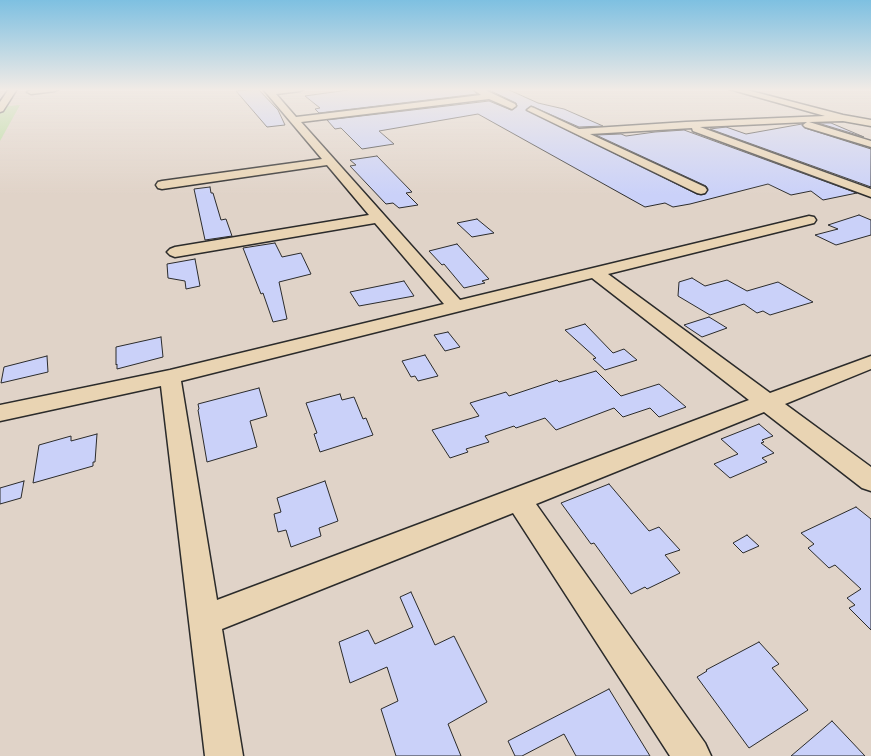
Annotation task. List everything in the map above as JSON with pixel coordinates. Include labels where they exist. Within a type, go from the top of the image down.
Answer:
[{"type":"street","points":[[298,124],[456,307]]},
{"type":"street","points":[[562,124],[701,190]]},
{"type":"street","points":[[578,132],[706,124]]},
{"type":"street","points":[[807,124],[871,144]]},
{"type":"street","points":[[686,125],[871,193]]},
{"type":"street","points":[[162,185],[329,161]]},
{"type":"street","points":[[175,252],[378,218]]},
{"type":"street","points":[[0,413],[170,377],[809,220]]},
{"type":"street","points":[[594,272],[871,481]]},
{"type":"street","points":[[206,620],[871,362]]},
{"type":"street","points":[[170,377],[206,620],[224,756]]},
{"type":"street","points":[[518,499],[692,756]]},
{"type":"green space","points":[[0,124],[9,124],[0,141]]},
{"type":"building","points":[[265,124],[285,125],[267,127]]},
{"type":"building","points":[[331,124],[418,124],[379,131],[394,144],[362,149],[341,128],[335,129]]},
{"type":"building","points":[[496,124],[555,124],[697,194],[705,194],[708,189],[706,186],[596,135],[621,134],[626,136],[684,130],[857,193],[823,200],[811,191],[791,195],[768,184],[690,204],[673,207],[665,203],[645,207]]},
{"type":"building","points":[[573,124],[599,124],[603,126],[579,127]]},
{"type":"building","points":[[802,124],[805,128],[871,149],[871,187],[710,129],[726,127],[746,134]]},
{"type":"building","points":[[822,124],[834,124],[864,137]]},
{"type":"building","points":[[377,156],[412,192],[406,193],[418,205],[399,208],[393,203],[386,204],[350,166],[356,165],[350,160]]},
{"type":"building","points":[[210,187],[221,220],[226,219],[232,236],[205,240],[194,189]]},
{"type":"building","points":[[859,215],[871,220],[871,235],[836,245],[815,235],[838,229],[828,225]]},
{"type":"building","points":[[477,219],[494,233],[472,237],[457,223]]},
{"type":"building","points":[[275,243],[282,257],[301,253],[311,274],[279,282],[287,319],[273,322],[263,293],[261,294],[243,248]]},
{"type":"building","points":[[457,244],[489,279],[482,281],[485,283],[464,288],[444,264],[442,265],[429,251]]},
{"type":"building","points":[[195,259],[200,286],[186,289],[185,281],[168,278],[167,264]]},
{"type":"building","points":[[692,278],[705,286],[727,280],[747,291],[778,282],[813,302],[770,315],[763,311],[757,313],[744,304],[710,315],[678,296],[679,282]]},
{"type":"building","points":[[404,281],[414,296],[359,306],[350,292]]},
{"type":"building","points":[[709,317],[727,328],[702,337],[684,325]]},
{"type":"building","points":[[585,324],[613,353],[624,349],[637,360],[605,370],[593,359],[596,358],[565,330]]},
{"type":"building","points":[[448,332],[460,347],[445,351],[434,335]]},
{"type":"building","points":[[161,337],[163,357],[117,369],[116,347]]},
{"type":"building","points":[[425,355],[438,376],[418,381],[415,376],[411,377],[402,361]]},
{"type":"building","points":[[47,356],[48,372],[1,383],[4,367]]},
{"type":"building","points":[[596,371],[621,396],[659,384],[686,407],[659,417],[650,408],[623,417],[614,408],[556,430],[545,418],[516,428],[514,426],[485,436],[489,442],[466,449],[468,452],[450,458],[432,430],[479,416],[470,403],[506,392],[509,396],[557,380],[559,382]]},
{"type":"building","points":[[259,388],[267,416],[250,421],[257,447],[207,462],[198,404]]},
{"type":"building","points":[[340,394],[342,400],[354,397],[363,419],[366,418],[373,435],[320,452],[314,434],[317,433],[306,403]]},
{"type":"building","points":[[759,424],[773,436],[762,440],[764,442],[761,443],[774,453],[762,458],[767,462],[730,478],[714,464],[738,454],[721,439]]},
{"type":"building","points":[[97,434],[95,462],[93,462],[93,466],[33,483],[39,445],[71,436],[71,441]]},
{"type":"building","points":[[24,481],[21,498],[0,504],[0,488]]},
{"type":"building","points":[[325,481],[338,521],[319,528],[321,536],[291,547],[286,530],[278,532],[274,514],[281,512],[277,498]]},
{"type":"building","points":[[609,484],[649,531],[659,527],[680,550],[665,555],[680,573],[647,589],[645,587],[631,594],[594,543],[591,544],[561,503]]},
{"type":"building","points":[[856,507],[871,519],[871,630],[849,608],[855,605],[847,598],[861,589],[835,565],[829,568],[808,548],[814,544],[801,533]]},
{"type":"building","points":[[747,535],[759,546],[743,553],[733,543]]},
{"type":"building","points":[[411,592],[435,645],[454,636],[487,702],[448,724],[461,756],[396,756],[381,709],[398,701],[387,667],[350,683],[339,642],[368,630],[375,644],[413,627],[400,597]]},
{"type":"building","points":[[759,642],[779,664],[772,668],[808,710],[749,748],[697,677],[707,671],[706,670]]},
{"type":"building","points":[[609,689],[650,756],[576,756],[564,734],[522,756],[515,756],[508,741]]},
{"type":"building","points":[[832,721],[865,756],[791,756],[818,733]]}]
